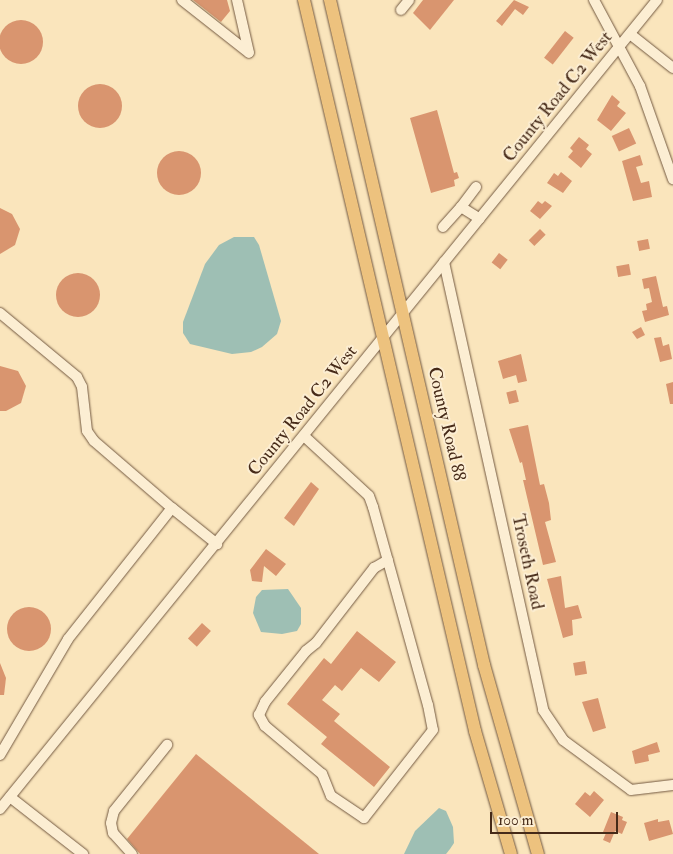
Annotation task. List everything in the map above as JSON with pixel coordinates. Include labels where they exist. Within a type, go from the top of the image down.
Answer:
[{"type":"main road","points":[[304,0],[475,731],[511,854]]},
{"type":"main road","name":"County Road 88","points":[[330,0],[495,710],[538,854]]},
{"type":"street","points":[[182,0],[249,53],[237,0]]},
{"type":"street","points":[[401,10],[409,0]]},
{"type":"street","points":[[594,0],[620,47],[651,113],[673,179]]},
{"type":"street","name":"County Road C2 West","points":[[0,809],[657,0]]},
{"type":"street","points":[[630,34],[673,68]]},
{"type":"street","points":[[443,227],[476,187]]},
{"type":"street","points":[[460,207],[480,219]]},
{"type":"street","name":"Troseth Road","points":[[444,262],[543,710],[563,740],[631,790],[673,785]]},
{"type":"street","points":[[0,313],[77,377],[82,386],[86,431],[94,441],[216,544]]},
{"type":"street","points":[[304,436],[365,489],[388,560],[428,705],[433,730],[364,818],[331,796],[322,774],[265,726],[259,715],[265,702],[300,658],[316,643],[374,568],[388,560]]},
{"type":"street","points":[[0,755],[68,639],[172,508]]},
{"type":"street","points":[[132,854],[113,833],[110,823],[114,812],[168,745]]},
{"type":"street","points":[[10,797],[83,854]]},
{"type":"water","points":[[234,237],[254,237],[259,245],[281,321],[277,334],[262,347],[251,352],[232,354],[190,344],[183,333],[183,322],[205,264],[219,245]]},
{"type":"water","points":[[288,589],[301,608],[301,624],[297,631],[282,634],[261,632],[253,613],[256,597],[262,590]]},
{"type":"water","points":[[439,808],[446,811],[453,827],[454,843],[450,849],[446,854],[404,854],[415,831]]},
{"type":"building","points":[[193,0],[227,0],[230,11],[221,22]]},
{"type":"building","points":[[423,0],[454,0],[430,30],[413,13]]},
{"type":"building","points":[[514,0],[529,7],[523,15],[515,9],[502,26],[496,21]]},
{"type":"building","points":[[25,20],[37,26],[42,34],[42,50],[37,58],[29,63],[17,64],[5,58],[0,50],[-1,38],[5,26],[13,21]]},
{"type":"building","points":[[565,31],[574,38],[553,65],[544,58]]},
{"type":"building","points":[[104,84],[116,90],[121,97],[121,115],[116,122],[109,127],[96,128],[88,125],[81,118],[78,102],[81,94],[88,87]]},
{"type":"building","points":[[612,95],[620,102],[617,106],[626,113],[611,131],[597,120]]},
{"type":"building","points":[[437,110],[454,173],[457,172],[459,178],[454,180],[455,186],[431,193],[410,118]]},
{"type":"building","points":[[629,128],[636,143],[619,151],[612,136]]},
{"type":"building","points":[[579,137],[589,145],[586,149],[592,154],[581,168],[568,157],[573,151],[570,148]]},
{"type":"building","points":[[183,151],[195,157],[200,164],[200,182],[195,189],[188,194],[175,195],[167,192],[160,185],[157,169],[160,161],[167,154]]},
{"type":"building","points":[[640,155],[643,165],[636,167],[641,183],[649,181],[652,197],[633,201],[622,161]]},
{"type":"building","points":[[561,172],[572,181],[563,193],[547,183],[554,173],[558,176]]},
{"type":"building","points":[[538,201],[542,204],[545,201],[552,206],[540,219],[530,211]]},
{"type":"building","points":[[0,208],[12,214],[20,229],[15,245],[0,254]]},
{"type":"building","points":[[540,229],[546,235],[534,246],[529,240]]},
{"type":"building","points":[[648,239],[650,249],[639,251],[637,241]]},
{"type":"building","points":[[499,253],[508,260],[500,269],[492,262]]},
{"type":"building","points":[[629,264],[631,275],[618,277],[616,266]]},
{"type":"building","points":[[82,273],[94,279],[99,286],[99,304],[94,311],[87,316],[74,317],[66,314],[59,307],[56,291],[59,283],[66,276]]},
{"type":"building","points":[[656,276],[663,307],[667,306],[669,315],[645,322],[642,311],[647,310],[646,304],[652,302],[649,288],[644,289],[642,279]]},
{"type":"building","points":[[641,327],[645,335],[637,339],[632,332]]},
{"type":"building","points":[[661,337],[663,346],[669,344],[672,359],[660,362],[654,338]]},
{"type":"building","points":[[521,354],[527,381],[518,383],[516,375],[503,379],[498,361]]},
{"type":"building","points":[[0,366],[18,371],[26,386],[21,403],[6,411],[0,411]]},
{"type":"building","points":[[673,382],[673,404],[670,404],[666,384]]},
{"type":"building","points":[[516,390],[519,402],[509,404],[506,392]]},
{"type":"building","points":[[528,425],[540,485],[544,484],[549,503],[551,520],[545,522],[556,562],[543,565],[523,480],[526,480],[522,462],[520,463],[509,429]]},
{"type":"building","points":[[311,482],[319,489],[294,526],[284,518]]},
{"type":"building","points":[[266,549],[286,564],[276,576],[264,566],[262,582],[252,581],[250,570]]},
{"type":"building","points":[[561,576],[565,608],[578,605],[582,618],[572,620],[573,635],[563,638],[547,579]]},
{"type":"building","points":[[33,607],[45,613],[50,620],[50,638],[45,645],[38,650],[25,651],[17,648],[10,641],[7,625],[10,617],[17,610]]},
{"type":"building","points":[[202,623],[211,631],[197,647],[188,639]]},
{"type":"building","points":[[357,631],[396,662],[379,682],[361,668],[342,691],[335,685],[322,700],[340,714],[334,721],[390,767],[374,787],[321,744],[327,737],[287,704],[324,658],[331,664]]},
{"type":"building","points":[[585,661],[587,674],[575,676],[573,663]]},
{"type":"building","points":[[0,663],[6,678],[4,695],[0,695]]},
{"type":"building","points":[[598,698],[606,728],[593,732],[582,702]]},
{"type":"building","points":[[657,742],[660,752],[648,755],[649,761],[635,764],[632,751]]},
{"type":"building","points":[[196,754],[319,854],[140,854],[127,839]]},
{"type":"building","points":[[594,791],[604,800],[590,817],[575,804],[585,792],[590,796]]},
{"type":"building","points":[[611,812],[623,817],[622,820],[627,822],[622,834],[615,831],[610,843],[603,840],[606,833],[603,832]]},
{"type":"building","points":[[658,819],[658,822],[669,820],[673,834],[649,841],[644,823]]}]
